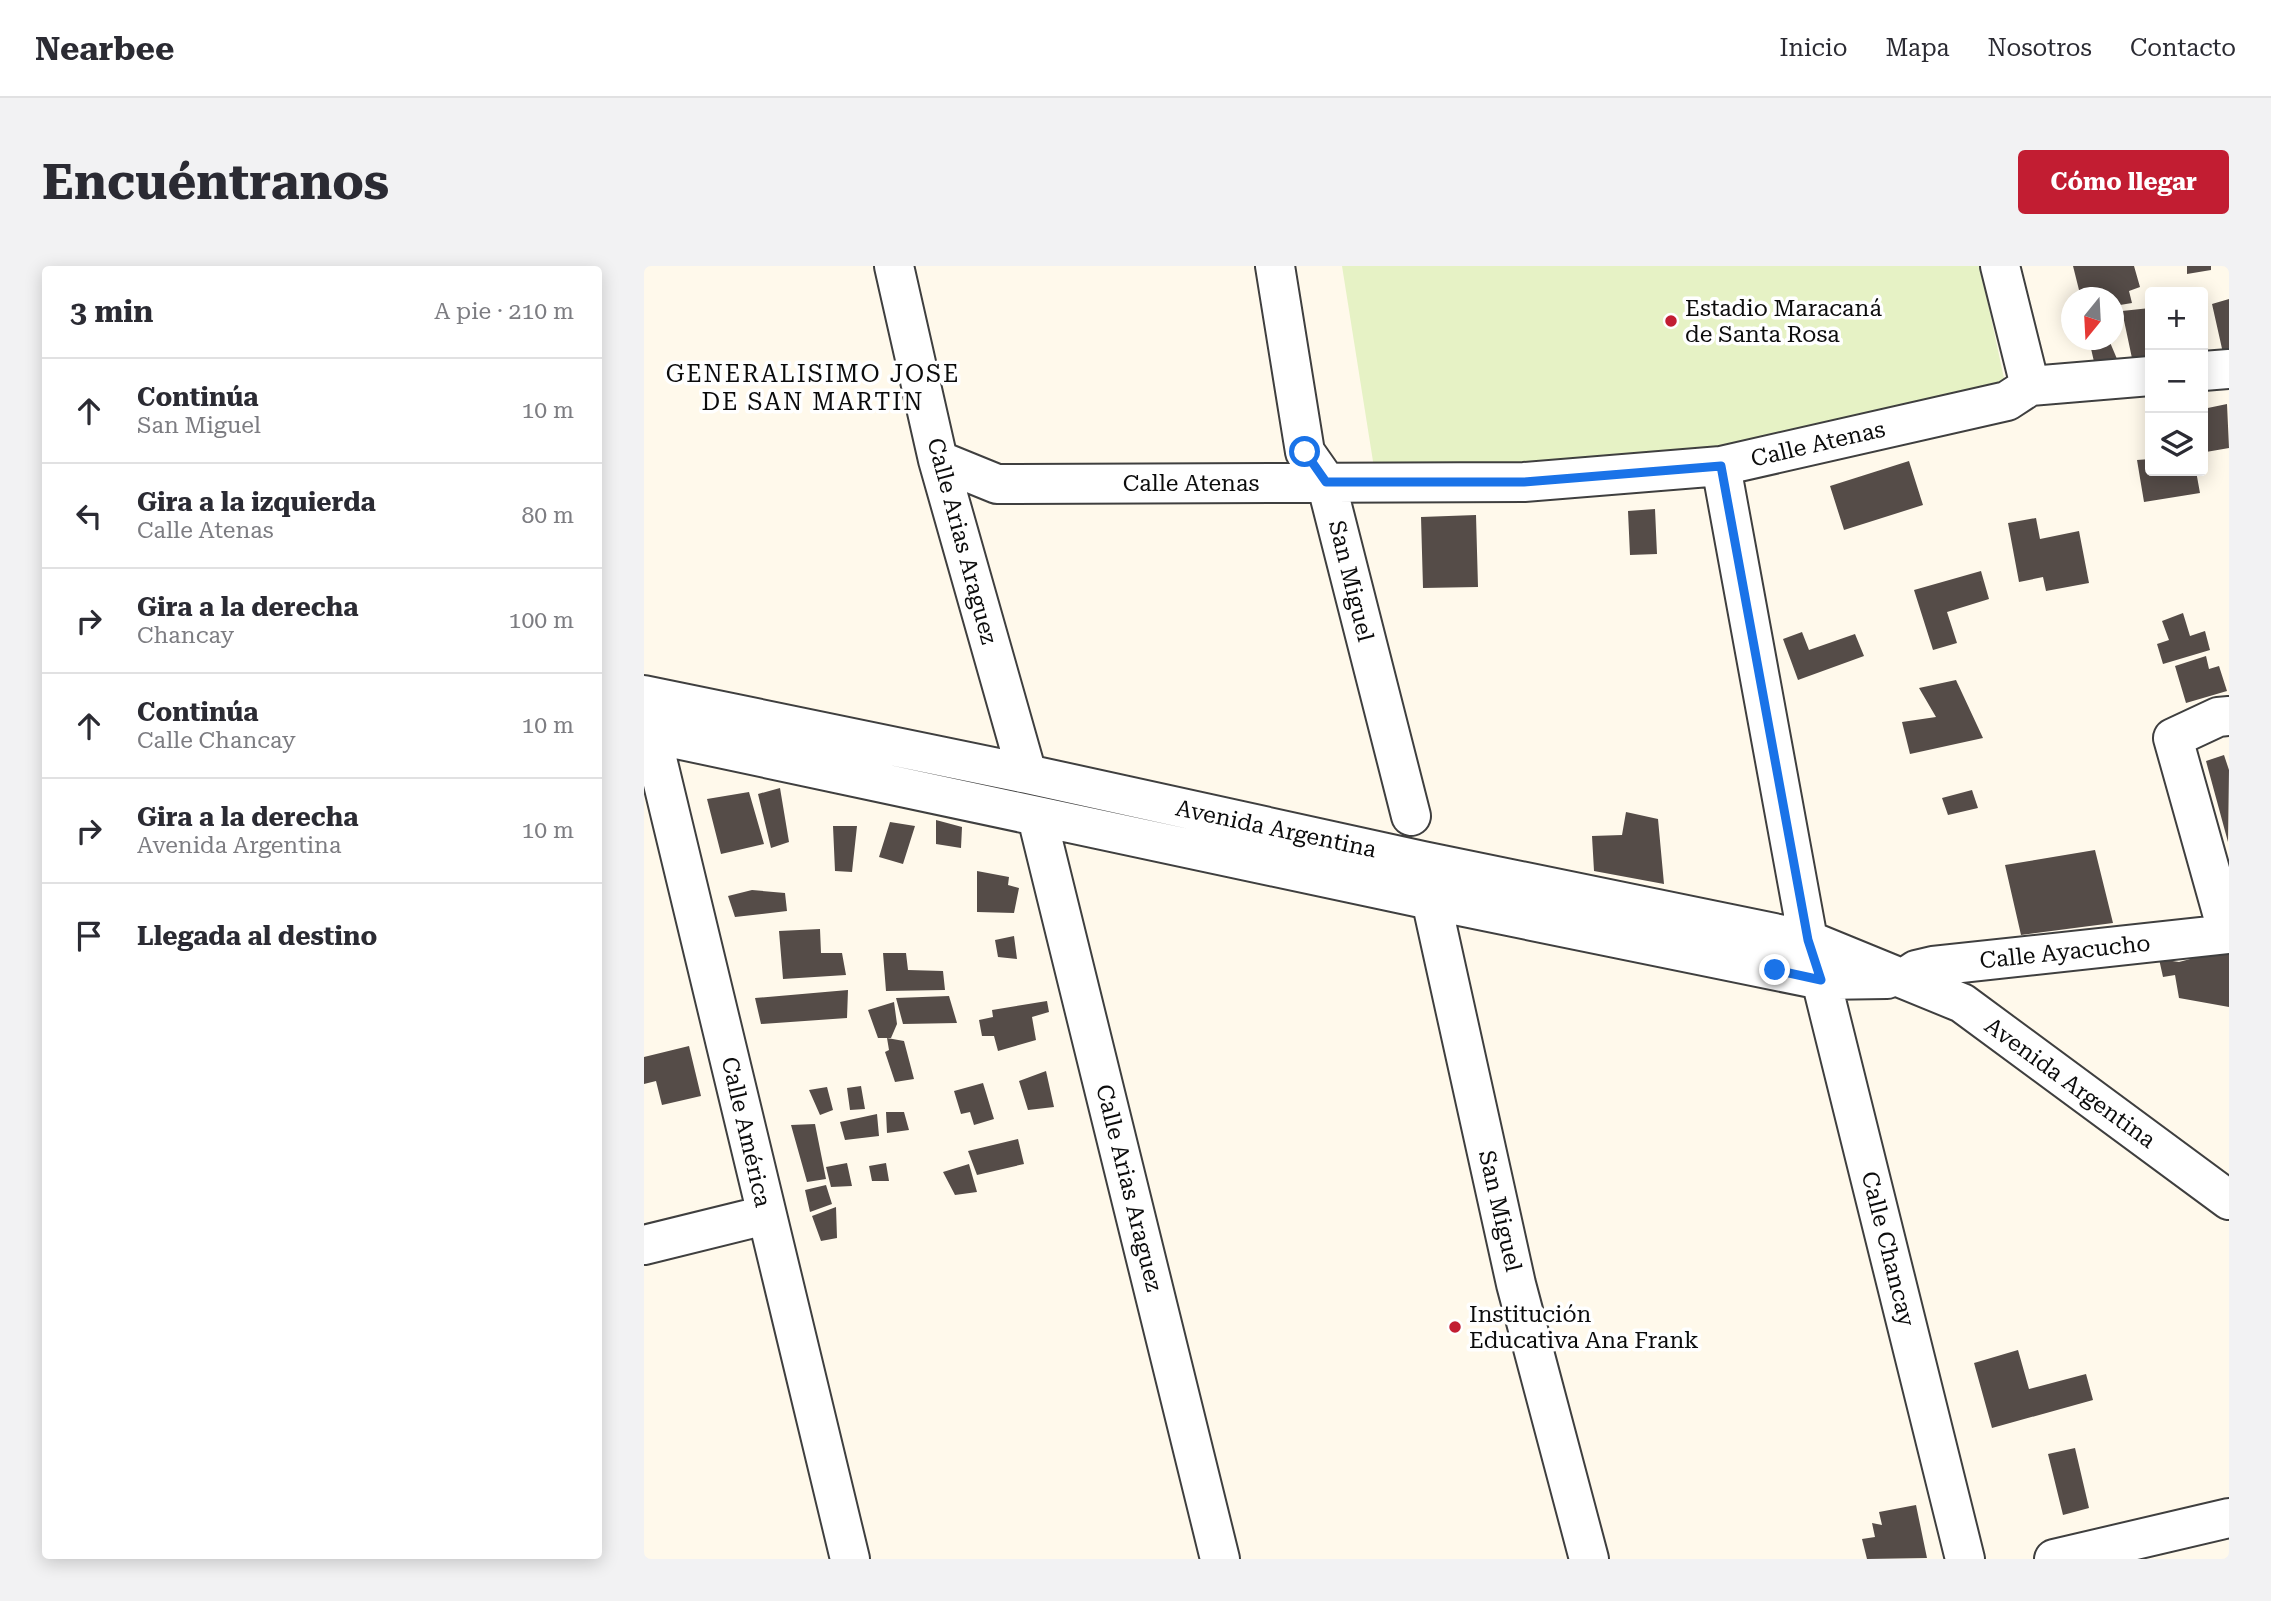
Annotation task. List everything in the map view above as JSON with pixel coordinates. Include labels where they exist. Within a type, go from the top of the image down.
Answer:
[{"type":"street","name":"Calle Arias Araguez","points":[[894,266],[950,466],[1027,774]]},
{"type":"street","points":[[918,266],[950,466]]},
{"type":"street","name":"San Miguel","points":[[1275,266],[1305,452],[1326,482],[1411,816]]},
{"type":"street","points":[[2000,266],[2030,386]]},
{"type":"street","points":[[2208,371],[2229,369]]},
{"type":"street","name":"Calle Atenas","points":[[950,466],[997,484],[1524,482],[1721,466],[2007,401],[2030,386],[2145,376]]},
{"type":"street","name":"Calle Chancay","points":[[1721,466],[1808,940],[1821,980],[1965,1559]]},
{"type":"street","name":"Avenida Argentina","points":[[644,695],[1808,940],[1962,1003],[2229,1200]]},
{"type":"street","points":[[2228,934],[2173,738],[2218,717],[2229,716]]},
{"type":"street","name":"Avenida Argentina","points":[[647,723],[1037,817],[1821,980],[1904,978]]},
{"type":"street","name":"Calle América","points":[[647,723],[850,1559]]},
{"type":"street","name":"Calle Arias Araguez","points":[[1037,817],[1220,1559]]},
{"type":"street","name":"San Miguel","points":[[1423,861],[1516,1284],[1589,1559]]},
{"type":"street","name":"Calle Ayacucho","points":[[1904,978],[1916,970],[1933,966],[2228,934]]},
{"type":"street","points":[[644,1245],[766,1215]]},
{"type":"street","points":[[2054,1559],[2229,1518]]},
{"type":"green space","name":"Estadio Maracaná de Santa Rosa","points":[[1342,266],[1980,266],[2008,397],[1717,457],[1375,474]]},
{"type":"building","points":[[2073,266],[2134,266],[2140,287],[2129,291],[2132,303],[2124,304],[2124,287],[2078,287]]},
{"type":"building","points":[[2187,266],[2211,266],[2211,270],[2187,274]]},
{"type":"building","points":[[2229,299],[2229,361],[2225,362],[2212,304]]},
{"type":"building","points":[[2145,309],[2145,363],[2133,363],[2124,311]]},
{"type":"building","points":[[2091,350],[2113,350],[2120,366],[2095,366]]},
{"type":"building","points":[[2227,404],[2229,448],[2208,452],[2208,408]]},
{"type":"building","points":[[2145,459],[2145,476],[2197,476],[2200,493],[2144,502],[2137,460]]},
{"type":"building","points":[[1909,461],[1923,505],[1844,530],[1830,486]]},
{"type":"building","points":[[1655,509],[1657,554],[1630,555],[1628,511]]},
{"type":"building","points":[[1476,515],[1478,587],[1423,588],[1421,517]]},
{"type":"building","points":[[2036,518],[2040,539],[2079,531],[2089,583],[2046,591],[2043,577],[2019,582],[2008,523]]},
{"type":"building","points":[[1981,571],[1989,599],[1947,612],[1957,643],[1933,650],[1914,590]]},
{"type":"building","points":[[2183,613],[2190,636],[2205,631],[2210,650],[2163,664],[2157,644],[2169,640],[2162,621]]},
{"type":"building","points":[[1802,632],[1809,650],[1855,634],[1864,656],[1798,680],[1783,639]]},
{"type":"building","points":[[2206,656],[2209,669],[2219,666],[2227,691],[2186,703],[2175,666]]},
{"type":"building","points":[[1956,680],[1983,738],[1910,754],[1902,722],[1936,717],[1919,688]]},
{"type":"building","points":[[2224,755],[2229,770],[2228,842],[2206,761]]},
{"type":"building","points":[[780,788],[789,842],[771,848],[758,794]]},
{"type":"building","points":[[1972,790],[1978,808],[1948,815],[1942,798]]},
{"type":"building","points":[[749,792],[764,844],[721,854],[707,799]]},
{"type":"building","points":[[1626,812],[1658,819],[1664,884],[1594,871],[1592,836],[1622,835]]},
{"type":"building","points":[[936,820],[962,827],[961,848],[936,844]]},
{"type":"building","points":[[890,822],[915,826],[903,864],[879,857]]},
{"type":"building","points":[[833,826],[857,826],[852,872],[835,871]]},
{"type":"building","points":[[2095,850],[2113,923],[2021,935],[2005,865]]},
{"type":"building","points":[[977,871],[1009,877],[1008,885],[1019,888],[1014,913],[977,912]]},
{"type":"building","points":[[752,890],[785,893],[787,911],[735,917],[728,896]]},
{"type":"building","points":[[820,929],[821,953],[842,953],[846,975],[783,979],[779,931]]},
{"type":"building","points":[[1014,936],[1017,959],[998,957],[995,940]]},
{"type":"building","points":[[2229,951],[2229,1007],[2179,998],[2175,975],[2163,977],[2159,959],[2179,962]]},
{"type":"building","points":[[883,953],[906,953],[908,970],[943,971],[945,990],[886,991]]},
{"type":"building","points":[[848,990],[847,1018],[761,1024],[755,998]]},
{"type":"building","points":[[949,996],[957,1023],[903,1024],[896,998]]},
{"type":"building","points":[[1047,1001],[1049,1012],[1032,1017],[1036,1040],[998,1051],[994,1036],[982,1036],[979,1020],[993,1017],[992,1010]]},
{"type":"building","points":[[894,1002],[897,1024],[891,1038],[878,1038],[868,1010]]},
{"type":"building","points":[[887,1038],[904,1041],[914,1079],[895,1082],[885,1052],[889,1050]]},
{"type":"building","points":[[689,1046],[701,1096],[662,1105],[656,1081],[644,1084],[644,1057]]},
{"type":"building","points":[[1046,1071],[1054,1107],[1028,1110],[1019,1081]]},
{"type":"building","points":[[983,1083],[994,1119],[974,1125],[970,1112],[961,1114],[954,1091]]},
{"type":"building","points":[[861,1086],[865,1109],[850,1110],[847,1088]]},
{"type":"building","points":[[827,1087],[833,1110],[820,1115],[809,1090]]},
{"type":"building","points":[[886,1112],[904,1112],[909,1130],[887,1133]]},
{"type":"building","points":[[877,1114],[879,1136],[845,1140],[840,1122]]},
{"type":"building","points":[[815,1124],[826,1179],[807,1182],[791,1125]]},
{"type":"building","points":[[1018,1139],[1024,1164],[977,1175],[968,1151]]},
{"type":"building","points":[[847,1163],[852,1186],[831,1187],[826,1167]]},
{"type":"building","points":[[886,1163],[889,1181],[872,1181],[869,1166]]},
{"type":"building","points":[[969,1164],[977,1192],[955,1195],[943,1172]]},
{"type":"building","points":[[826,1185],[832,1204],[810,1212],[805,1190]]},
{"type":"building","points":[[836,1207],[837,1238],[821,1241],[812,1216]]},
{"type":"building","points":[[2018,1350],[2029,1389],[2086,1374],[2093,1400],[1992,1428],[1974,1363]]},
{"type":"building","points":[[2075,1448],[2089,1508],[2063,1515],[2048,1454]]},
{"type":"building","points":[[1916,1505],[1927,1558],[1867,1559],[1862,1539],[1875,1537],[1872,1523],[1882,1525],[1879,1512]]},
{"type":"place","name":"Estadio Maracaná de Santa Rosa","points":[[1671,321]]},
{"type":"place","name":"Institución Educativa Ana Frank","points":[[1455,1327]]},
{"type":"district","name":"GENERALISIMO JOSE DE SAN MARTIN","points":[[813,388]]},
{"type":"route","points":[[1305,452],[1326,482],[1524,482],[1721,466],[1808,940],[1821,980],[1775,970]]}]
